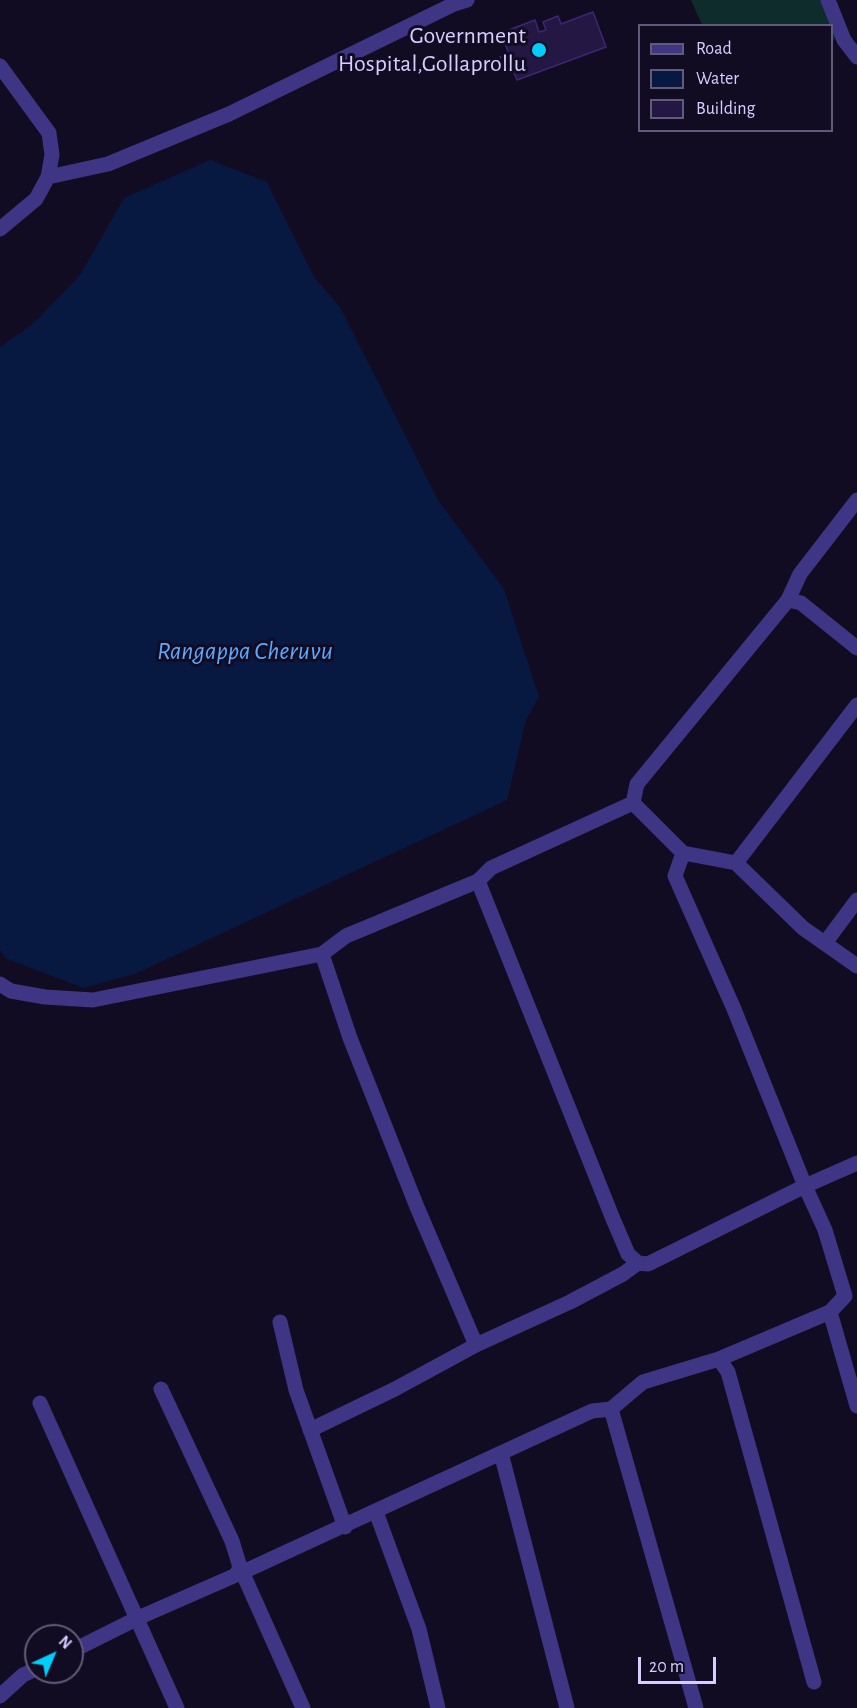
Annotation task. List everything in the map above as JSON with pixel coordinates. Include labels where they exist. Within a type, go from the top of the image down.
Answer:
[{"type":"street","points":[[48,177],[108,164],[218,119],[454,4],[467,0]]},
{"type":"street","points":[[828,0],[844,40],[857,57]]},
{"type":"street","points":[[0,66],[49,133],[52,155],[48,177],[36,199],[0,229]]},
{"type":"street","points":[[633,803],[637,784],[788,600],[800,574],[857,500]]},
{"type":"street","points":[[788,600],[801,603],[857,648]]},
{"type":"street","points":[[735,863],[857,705]]},
{"type":"street","points":[[633,803],[683,854],[735,863],[803,928],[857,966]]},
{"type":"street","points":[[0,984],[11,991],[45,997],[93,1000],[322,954],[346,936],[478,881],[491,868],[633,803]]},
{"type":"street","points":[[84,1645],[138,1618],[236,1575],[242,1570],[345,1527],[592,1412],[611,1409],[643,1382],[719,1359],[830,1312],[851,1294],[734,1009],[675,876],[683,854]]},
{"type":"street","points":[[478,881],[613,1219],[628,1254],[638,1263],[648,1264],[805,1186],[857,1163]]},
{"type":"street","points":[[825,943],[857,900]]},
{"type":"street","points":[[322,954],[350,1038],[417,1207],[476,1345]]},
{"type":"street","points":[[310,1430],[476,1345],[570,1302],[623,1274],[638,1263]]},
{"type":"street","points":[[830,1312],[857,1406]]},
{"type":"street","points":[[280,1322],[296,1390],[345,1527]]},
{"type":"street","points":[[719,1359],[728,1372],[814,1682]]},
{"type":"street","points":[[161,1389],[232,1541],[242,1570],[303,1708]]},
{"type":"street","points":[[40,1403],[177,1708]]},
{"type":"street","points":[[611,1409],[696,1708]]},
{"type":"street","points":[[501,1454],[567,1708]]},
{"type":"street","points":[[376,1512],[418,1629],[438,1708]]},
{"type":"street","points":[[0,1696],[24,1675]]},
{"type":"green space","points":[[691,0],[822,0],[832,24],[702,24]]},
{"type":"green space","points":[[833,26],[837,36],[833,41]]},
{"type":"water","name":"Rangappa Cheruvu","points":[[210,160],[267,182],[314,277],[340,307],[438,500],[504,589],[539,697],[526,720],[507,800],[135,974],[83,988],[5,958],[0,950],[0,347],[34,323],[80,275],[124,198]]},
{"type":"building","points":[[593,12],[606,47],[517,80],[511,66],[505,68],[500,57],[509,54],[501,33],[535,20],[539,32],[546,30],[543,22],[558,16],[561,24]]},
{"type":"place","name":"Government Hospital,Gollaprollu","points":[[539,50]]}]
